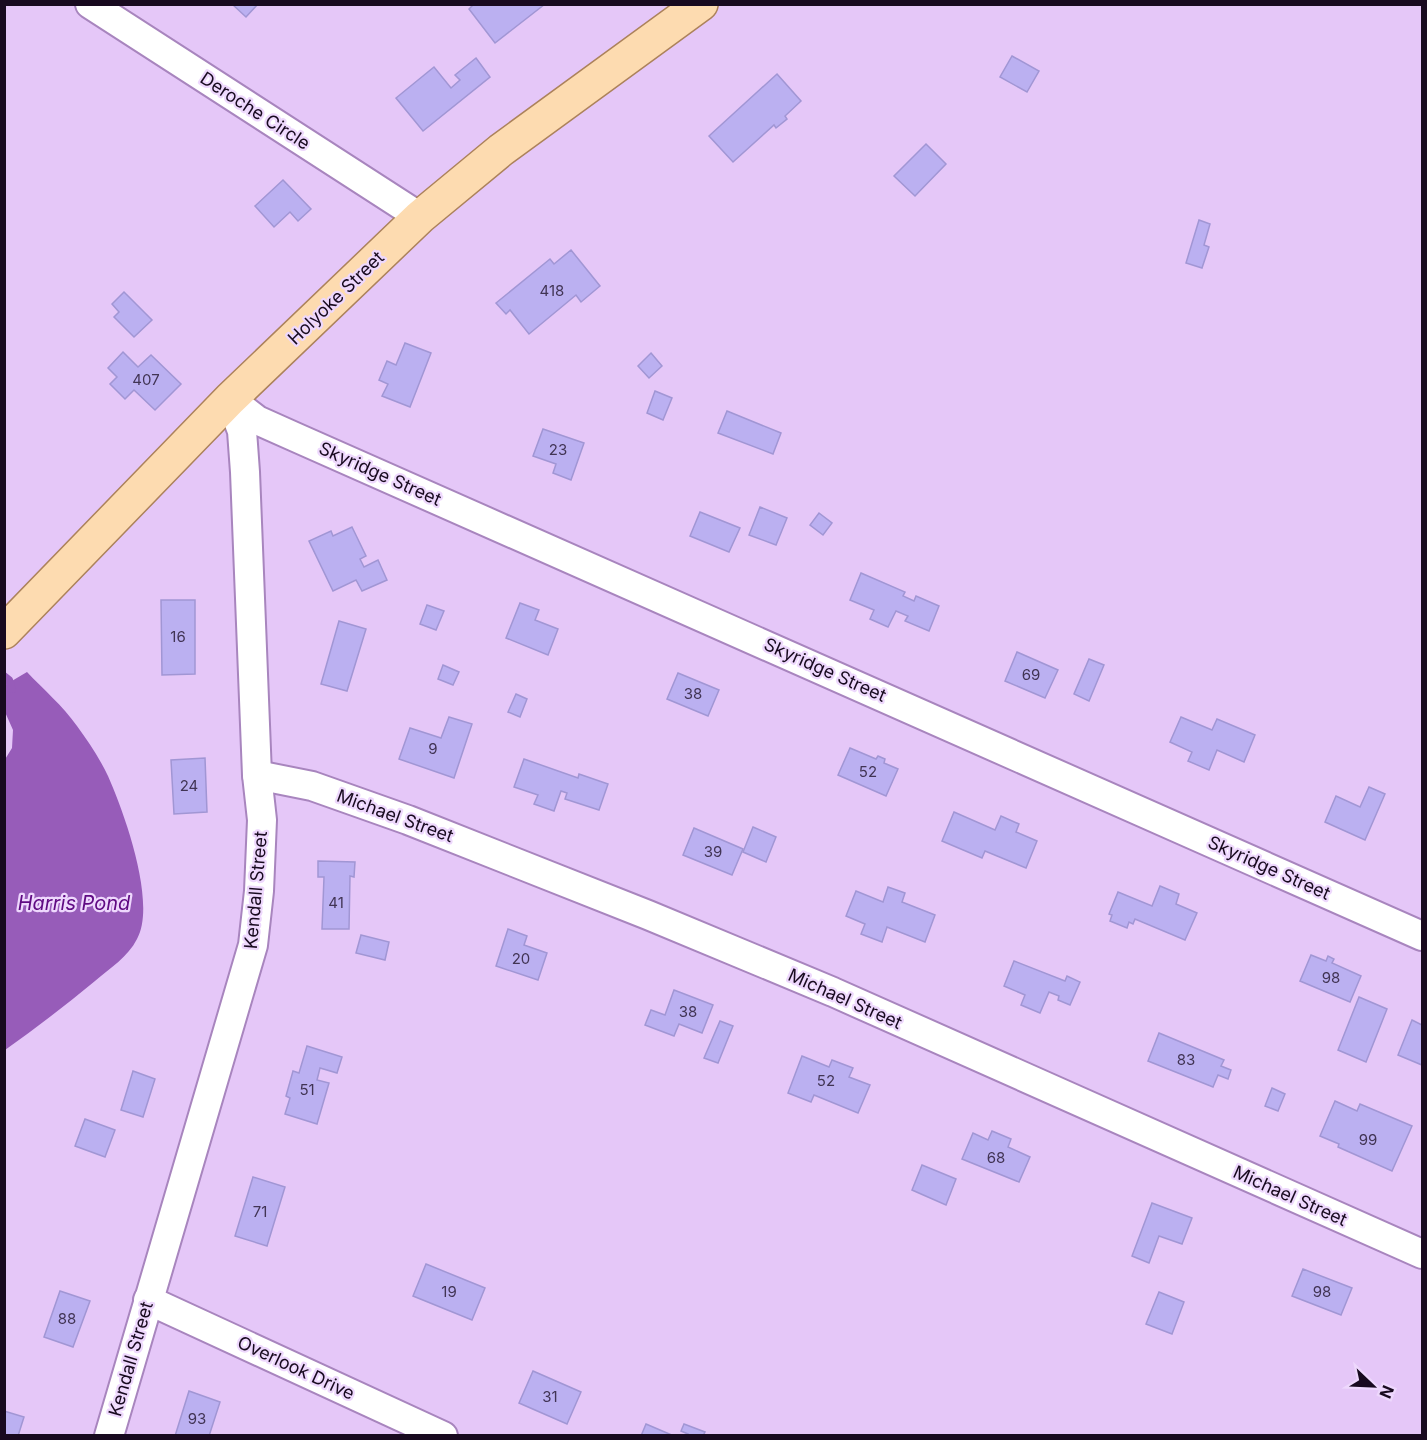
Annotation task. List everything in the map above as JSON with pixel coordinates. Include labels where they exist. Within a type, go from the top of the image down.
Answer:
[{"type":"main road","name":"Holyoke Street","points":[[4,632],[230,399],[420,217],[501,150],[701,4]]},
{"type":"street","name":"Deroche Circle","points":[[90,4],[420,217]]},
{"type":"street","name":"Kendall Street","points":[[109,1436],[253,945],[259,891],[262,820],[257,775],[246,472],[242,431],[230,399]]},
{"type":"street","name":"Skyridge Street","points":[[230,399],[258,420],[295,437],[1422,936]]},
{"type":"street","name":"Michael Street","points":[[257,775],[312,786],[408,820],[648,915],[833,992],[1422,1254]]},
{"type":"street","name":"Overlook Drive","points":[[148,1300],[443,1436]]},
{"type":"water","name":"Harris Pond","points":[[27,672],[71,719],[94,750],[108,776],[136,858],[141,881],[142,923],[137,939],[118,962],[62,1008],[5,1050],[4,761],[12,748],[13,730],[5,712],[5,685]]},
{"type":"building","points":[[232,4],[258,4],[246,17]]},
{"type":"building","points":[[474,4],[545,4],[495,43],[469,9]]},
{"type":"building","points":[[1012,56],[1039,71],[1027,92],[1000,77]]},
{"type":"building","points":[[476,58],[490,77],[423,131],[396,98],[434,67],[451,88],[460,80],[455,75]]},
{"type":"building","points":[[777,74],[801,101],[785,116],[787,119],[776,128],[774,125],[733,162],[709,136]]},
{"type":"building","points":[[926,144],[946,164],[915,196],[894,176]]},
{"type":"building","points":[[283,180],[311,209],[298,221],[290,212],[274,227],[255,206]]},
{"type":"building","points":[[1199,220],[1210,224],[1204,245],[1209,247],[1202,268],[1186,263]]},
{"type":"building","points":[[571,250],[600,286],[581,302],[576,295],[529,334],[510,310],[506,314],[496,303],[550,259],[554,264]]},
{"type":"building","points":[[124,292],[152,320],[134,337],[114,317],[119,312],[112,304]]},
{"type":"building","points":[[405,343],[431,353],[410,407],[382,396],[388,384],[379,380],[387,361],[396,365]]},
{"type":"building","points":[[123,352],[138,367],[151,355],[181,384],[155,410],[134,390],[125,399],[110,384],[117,377],[108,368]]},
{"type":"building","points":[[651,353],[662,366],[649,378],[638,366]]},
{"type":"building","points":[[655,391],[672,398],[663,420],[647,413]]},
{"type":"building","points":[[727,411],[781,433],[773,454],[718,433]]},
{"type":"building","points":[[543,429],[584,443],[571,480],[553,473],[556,464],[533,456]]},
{"type":"building","points":[[760,507],[787,518],[776,545],[749,535]]},
{"type":"building","points":[[700,512],[740,528],[729,552],[690,536]]},
{"type":"building","points":[[819,513],[832,523],[823,535],[810,525]]},
{"type":"building","points":[[352,527],[366,556],[360,559],[364,567],[378,560],[387,580],[362,591],[356,580],[333,591],[309,541],[331,531],[333,536]]},
{"type":"building","points":[[861,573],[905,592],[903,596],[914,601],[916,596],[939,606],[929,631],[905,621],[908,616],[896,611],[888,627],[870,619],[874,610],[850,600]]},
{"type":"building","points":[[161,600],[195,600],[195,674],[162,675]]},
{"type":"building","points":[[520,603],[539,610],[535,620],[558,629],[548,655],[506,638]]},
{"type":"building","points":[[427,605],[444,611],[436,630],[420,624]]},
{"type":"building","points":[[339,621],[366,629],[347,691],[321,684]]},
{"type":"building","points":[[1017,652],[1058,670],[1045,698],[1005,681]]},
{"type":"building","points":[[1089,659],[1104,665],[1089,701],[1074,694]]},
{"type":"building","points":[[443,665],[459,672],[453,685],[438,679]]},
{"type":"building","points":[[678,673],[719,690],[708,716],[667,699]]},
{"type":"building","points":[[516,694],[527,699],[520,717],[508,712]]},
{"type":"building","points":[[449,717],[472,724],[454,778],[399,759],[410,728],[441,738]]},
{"type":"building","points":[[1181,717],[1212,730],[1217,719],[1255,735],[1244,762],[1217,750],[1209,770],[1188,761],[1192,752],[1170,742]]},
{"type":"building","points":[[850,748],[876,759],[878,756],[885,759],[884,763],[898,769],[886,796],[838,775]]},
{"type":"building","points":[[205,758],[207,812],[174,814],[171,760]]},
{"type":"building","points":[[524,759],[578,778],[579,774],[608,784],[599,810],[565,799],[567,793],[561,791],[554,811],[534,804],[538,795],[514,787]]},
{"type":"building","points":[[1369,787],[1385,794],[1365,840],[1325,822],[1336,796],[1360,807]]},
{"type":"building","points":[[954,812],[995,830],[1001,816],[1019,824],[1016,832],[1037,841],[1026,868],[985,851],[982,858],[942,841]]},
{"type":"building","points":[[753,827],[776,837],[766,862],[743,852]]},
{"type":"building","points":[[694,828],[743,849],[732,875],[683,855]]},
{"type":"building","points":[[318,861],[355,862],[354,877],[350,876],[349,929],[322,929],[324,877],[318,877]]},
{"type":"building","points":[[1160,886],[1179,894],[1176,904],[1197,913],[1185,940],[1135,919],[1133,924],[1129,922],[1127,928],[1110,921],[1112,915],[1109,914],[1118,892],[1152,906]]},
{"type":"building","points":[[888,887],[905,893],[902,902],[935,915],[925,942],[887,927],[882,942],[861,934],[865,924],[846,916],[856,891],[883,902]]},
{"type":"building","points":[[508,929],[527,936],[524,945],[547,953],[538,980],[496,966]]},
{"type":"building","points":[[361,935],[389,942],[385,960],[356,953]]},
{"type":"building","points":[[1311,955],[1326,961],[1328,956],[1334,959],[1332,963],[1361,976],[1350,1002],[1300,981]]},
{"type":"building","points":[[1014,961],[1065,981],[1067,976],[1080,982],[1070,1005],[1058,1000],[1059,996],[1049,992],[1040,1013],[1021,1005],[1025,995],[1004,986]]},
{"type":"building","points":[[674,990],[713,1005],[702,1033],[679,1024],[674,1036],[645,1025],[651,1010],[665,1015]]},
{"type":"building","points":[[1359,997],[1387,1009],[1366,1062],[1338,1050]]},
{"type":"building","points":[[1412,1020],[1422,1025],[1422,1065],[1398,1055]]},
{"type":"building","points":[[720,1021],[733,1026],[718,1063],[704,1058]]},
{"type":"building","points":[[1159,1033],[1224,1060],[1221,1066],[1231,1070],[1228,1079],[1218,1075],[1213,1087],[1148,1061]]},
{"type":"building","points":[[307,1046],[342,1057],[337,1073],[320,1068],[317,1080],[329,1083],[317,1124],[285,1114],[290,1098],[286,1096],[293,1071],[299,1073]]},
{"type":"building","points":[[802,1056],[829,1067],[832,1060],[853,1068],[849,1077],[870,1085],[858,1113],[814,1095],[811,1102],[788,1093]]},
{"type":"building","points":[[133,1071],[155,1079],[143,1117],[121,1110]]},
{"type":"building","points":[[1272,1088],[1285,1094],[1278,1111],[1265,1106]]},
{"type":"building","points":[[1335,1101],[1357,1111],[1360,1104],[1412,1126],[1392,1171],[1338,1147],[1339,1144],[1320,1136]]},
{"type":"building","points":[[85,1119],[115,1130],[105,1157],[75,1146]]},
{"type":"building","points":[[992,1131],[1011,1139],[1008,1147],[1030,1157],[1019,1182],[962,1159],[973,1133],[988,1140]]},
{"type":"building","points":[[922,1165],[956,1179],[946,1205],[912,1190]]},
{"type":"building","points":[[253,1177],[285,1187],[267,1246],[235,1236]]},
{"type":"building","points":[[1152,1203],[1192,1218],[1182,1244],[1159,1236],[1149,1263],[1132,1256]]},
{"type":"building","points":[[426,1264],[485,1288],[472,1320],[413,1296]]},
{"type":"building","points":[[1303,1269],[1352,1288],[1341,1315],[1292,1296]]},
{"type":"building","points":[[60,1291],[90,1301],[73,1347],[44,1337]]},
{"type":"building","points":[[1159,1292],[1184,1302],[1172,1334],[1146,1324]]},
{"type":"building","points":[[533,1371],[581,1392],[567,1424],[519,1403]]},
{"type":"building","points":[[189,1391],[220,1402],[209,1436],[175,1436]]},
{"type":"building","points":[[4,1411],[24,1417],[18,1436],[4,1436]]},
{"type":"building","points":[[646,1424],[674,1436],[641,1436]]},
{"type":"building","points":[[684,1424],[705,1432],[703,1436],[687,1436],[688,1434],[681,1431]]},
{"type":"waterway","points":[[4,676],[9,680],[12,689]]}]
